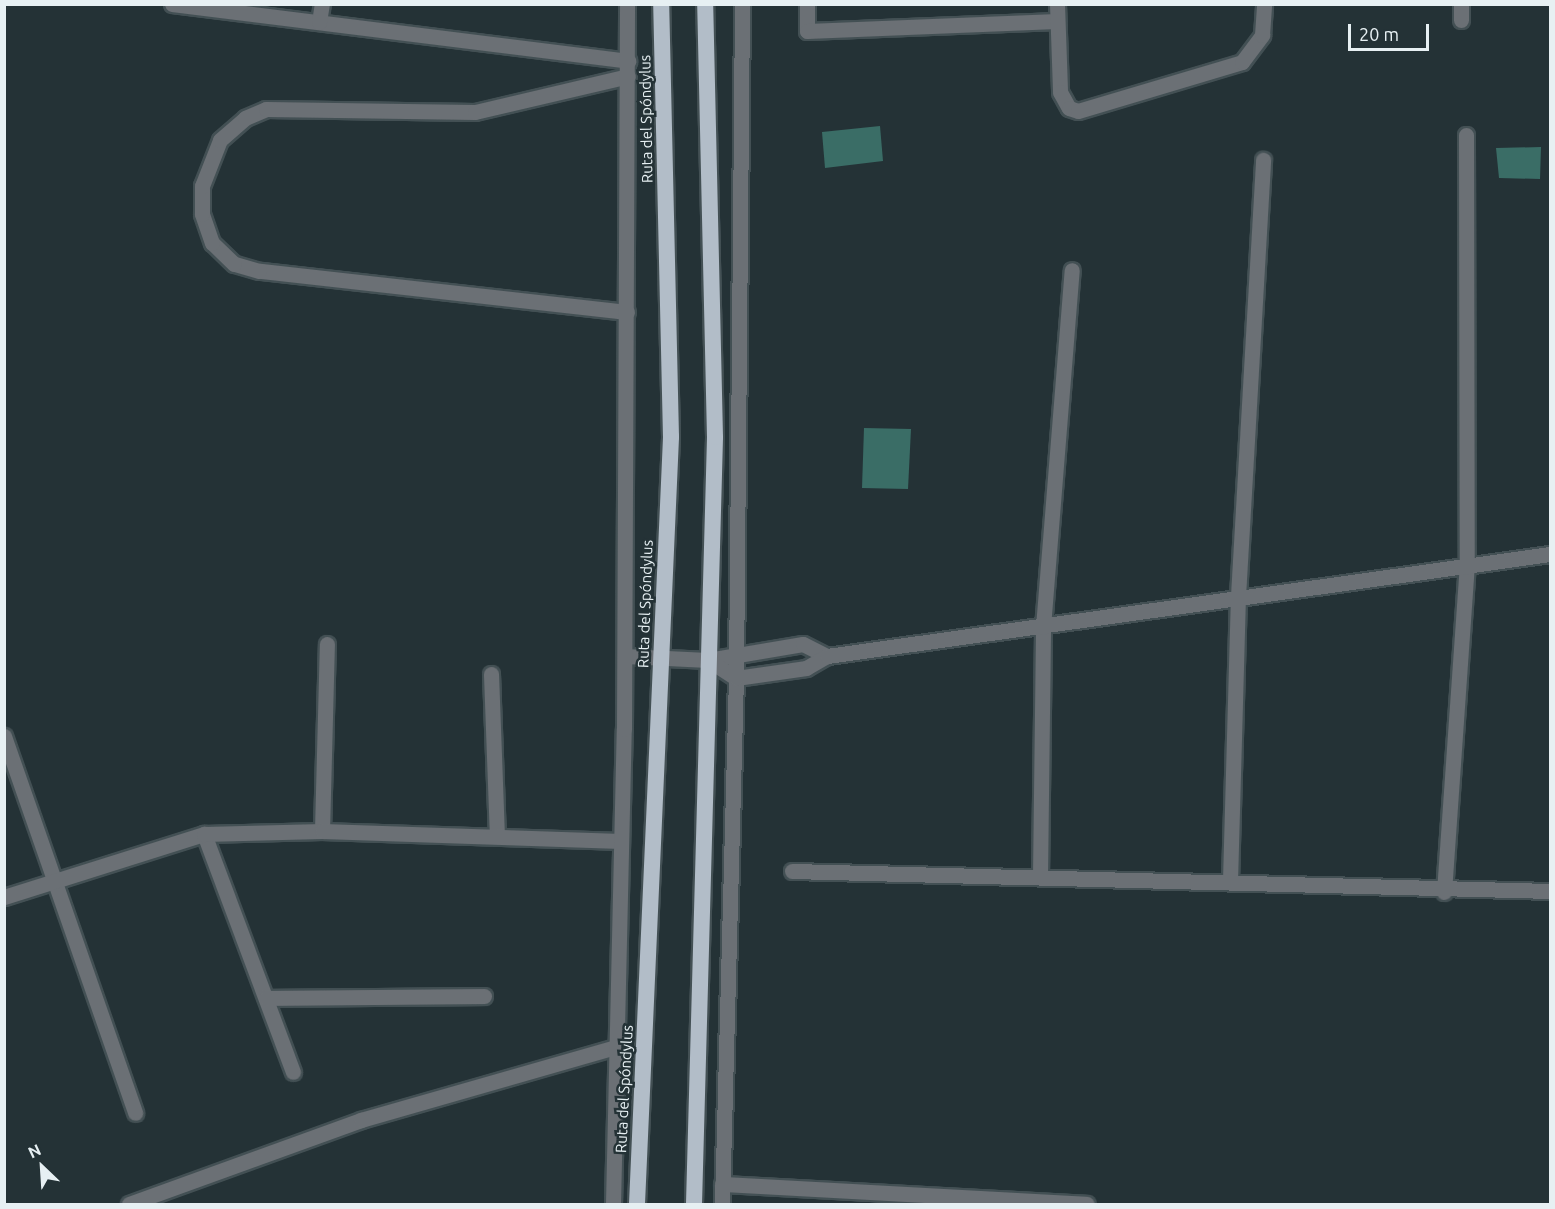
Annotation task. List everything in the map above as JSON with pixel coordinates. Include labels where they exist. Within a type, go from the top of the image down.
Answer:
[{"type":"highway","name":"Ruta del Spóndylus","points":[[637,1204],[670,437],[661,4]]},
{"type":"highway","points":[[694,1204],[714,438],[705,4]]},
{"type":"street","points":[[172,4],[319,22],[628,69]]},
{"type":"street","points":[[319,22],[322,4]]},
{"type":"street","points":[[613,1204],[625,657],[627,4]]},
{"type":"street","points":[[722,1204],[736,678],[742,4]]},
{"type":"street","points":[[807,4],[807,31],[1057,21]]},
{"type":"street","points":[[1057,4],[1059,92],[1069,108],[1078,111],[1242,62],[1262,35],[1264,4]]},
{"type":"street","points":[[627,312],[259,271],[234,264],[212,243],[202,205],[202,186],[220,140],[245,118],[266,109],[475,112],[628,69]]},
{"type":"street","points":[[1444,892],[1467,567],[1466,135]]},
{"type":"street","points":[[1230,881],[1238,596],[1263,160]]},
{"type":"street","points":[[1040,877],[1044,627],[1072,270]]},
{"type":"street","points":[[708,660],[736,678],[806,668],[827,656],[1044,627],[1238,596],[1551,554]]},
{"type":"street","points":[[322,831],[327,644]]},
{"type":"street","points":[[625,657],[708,660],[735,652],[804,644],[827,656]]},
{"type":"street","points":[[491,674],[497,835]]},
{"type":"street","points":[[4,736],[51,881],[135,1113]]},
{"type":"street","points":[[4,897],[204,834],[322,831],[497,835],[621,841]]},
{"type":"street","points":[[204,834],[293,1072]]},
{"type":"street","points":[[792,872],[1230,881],[1444,892],[1551,891]]},
{"type":"street","points":[[266,998],[484,996]]},
{"type":"street","points":[[129,1204],[361,1120],[616,1047]]},
{"type":"street","points":[[722,1184],[1086,1204]]},
{"type":"building","points":[[880,126],[883,161],[825,168],[822,132]]},
{"type":"building","points":[[1541,147],[1540,179],[1499,178],[1496,148]]},
{"type":"building","points":[[864,428],[911,429],[908,489],[862,488]]}]
